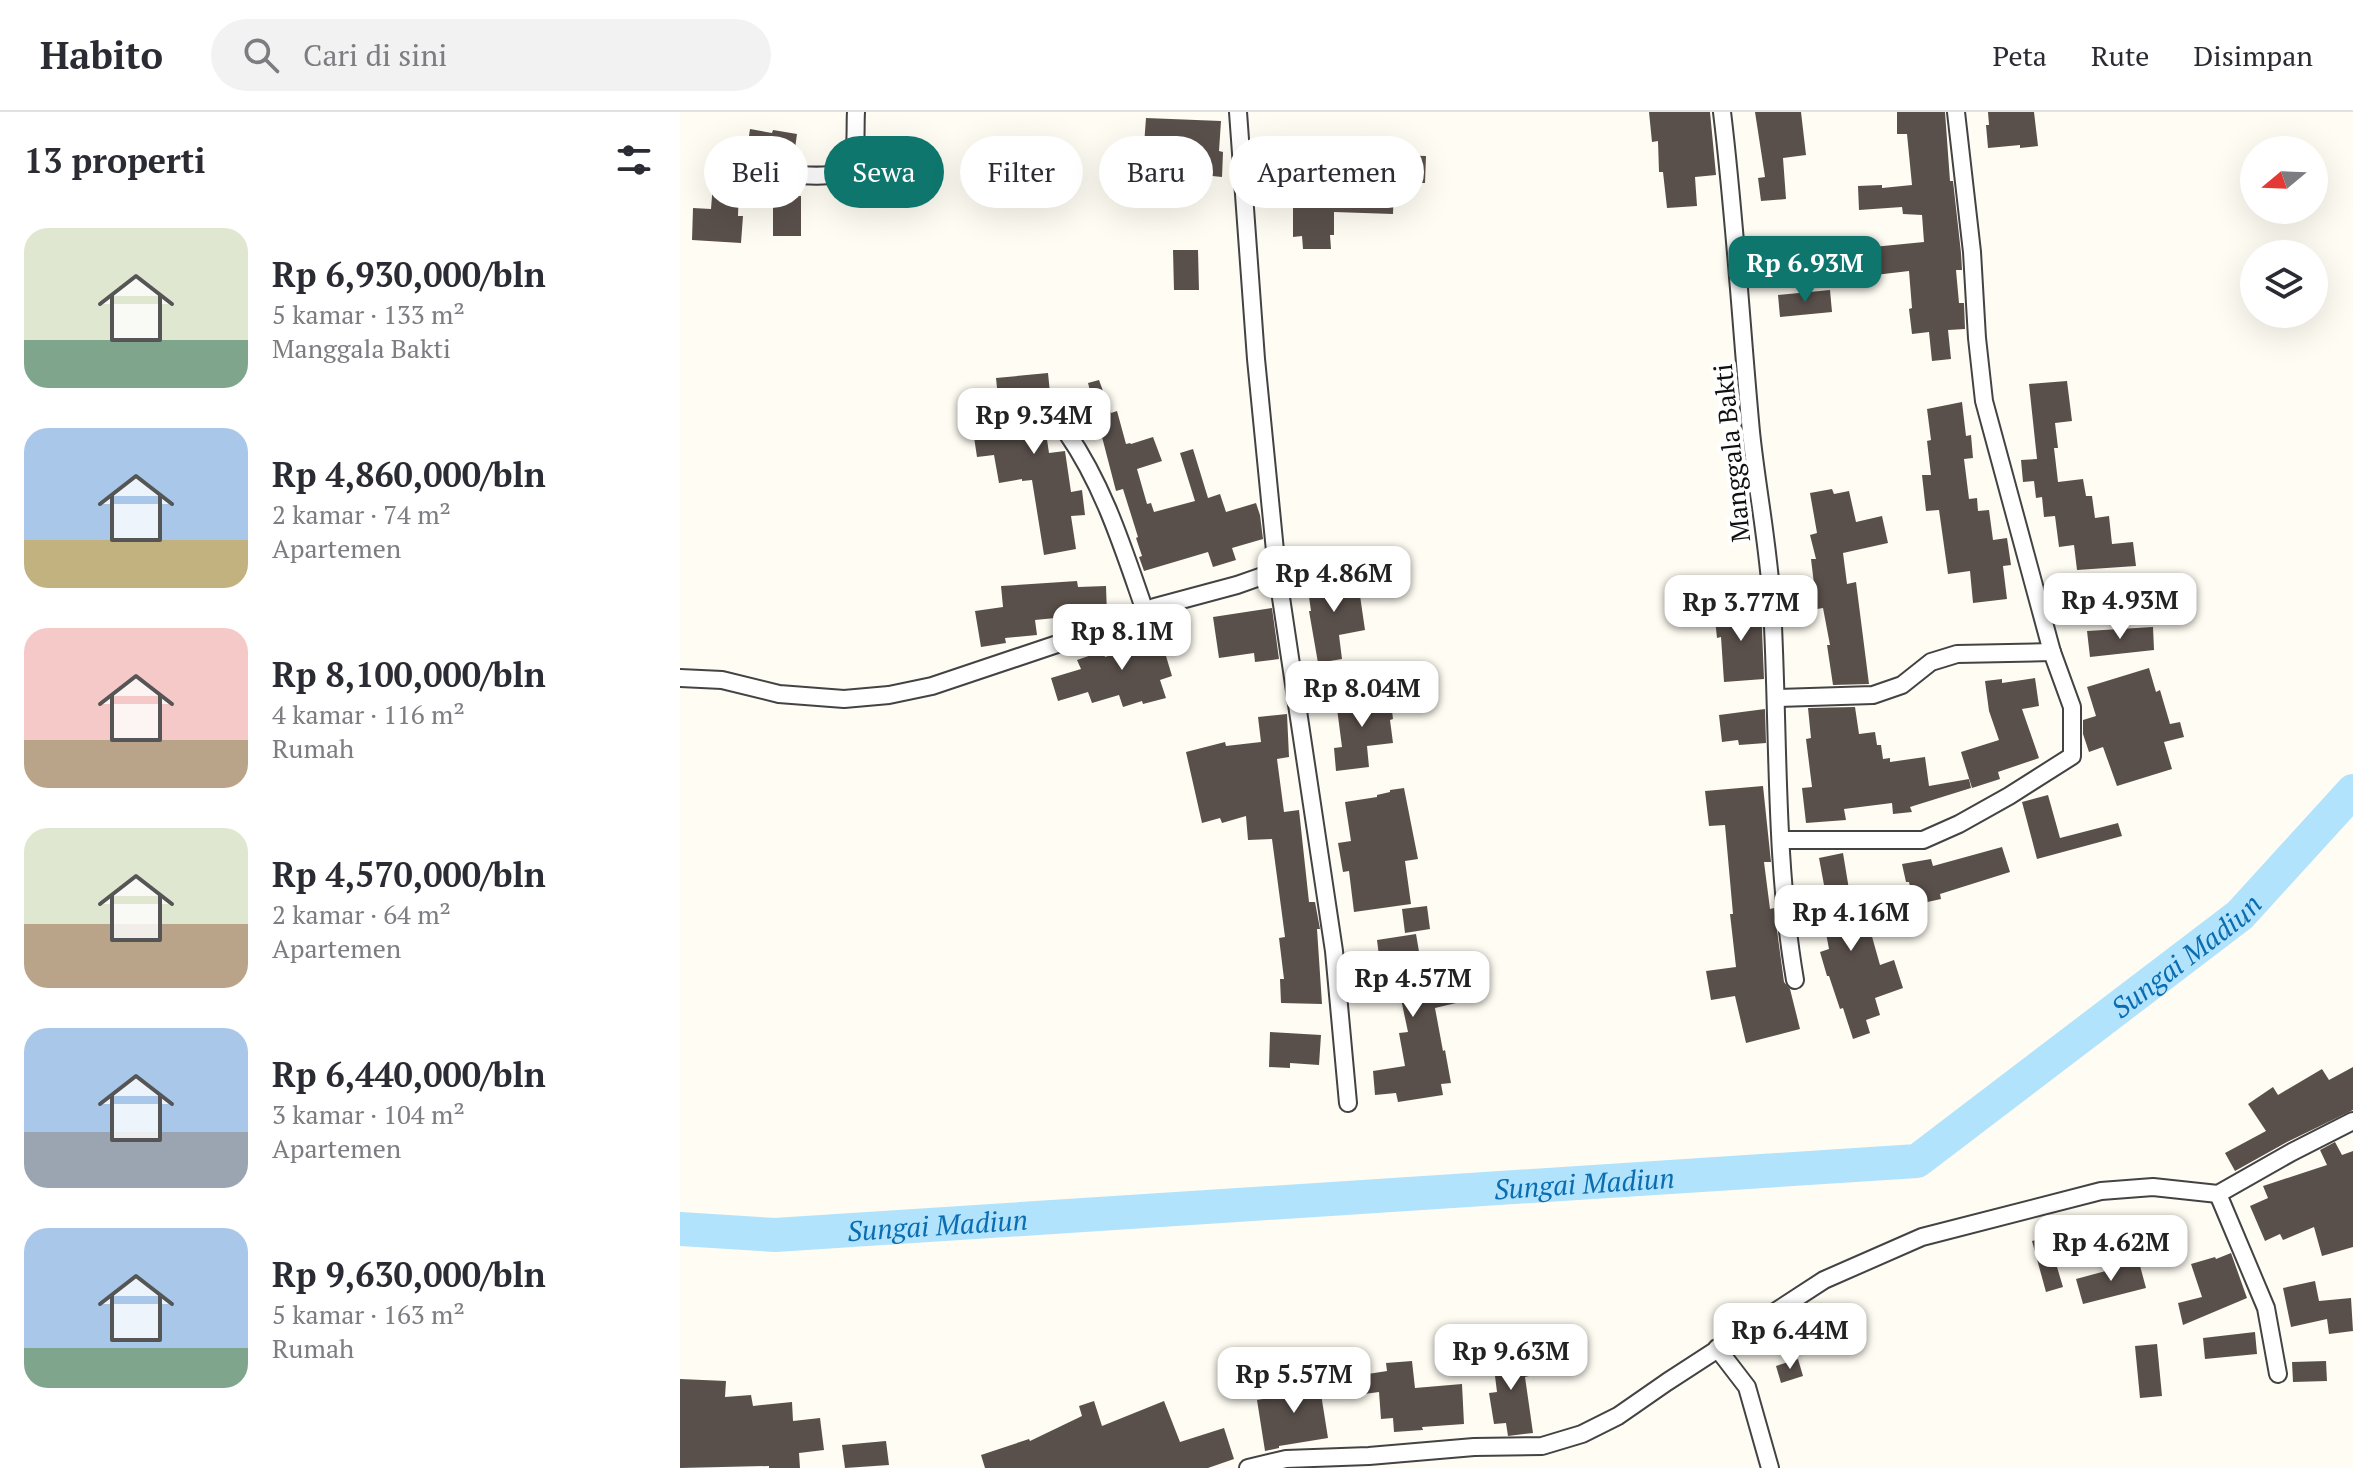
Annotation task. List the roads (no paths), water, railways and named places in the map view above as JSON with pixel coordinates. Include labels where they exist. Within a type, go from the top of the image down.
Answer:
[{"type":"street","points":[[808,175],[830,176],[847,170],[852,162],[856,112]]},
{"type":"street","points":[[1238,112],[1256,359],[1277,571],[1334,951],[1348,1103]]},
{"type":"street","name":"Manggala Bakti","points":[[1722,112],[1731,180],[1752,436],[1772,602],[1786,929],[1795,980]]},
{"type":"street","points":[[1781,840],[1923,840],[1959,824],[2072,756],[2072,707],[2052,652],[1984,401],[1972,252],[1956,112]]},
{"type":"street","points":[[1067,433],[1082,455],[1115,526],[1145,611]]},
{"type":"street","points":[[680,678],[722,680],[779,694],[844,699],[889,695],[932,686],[1099,630],[1145,611],[1277,571]]},
{"type":"street","points":[[1776,698],[1873,695],[1902,685],[1931,662],[1957,654],[2052,652]]},
{"type":"street","points":[[1248,1468],[1286,1459],[1370,1462],[1474,1447],[1542,1446],[1582,1434],[1618,1416],[1824,1280],[1922,1237],[2101,1191],[2153,1187],[2218,1194],[2353,1121]]},
{"type":"street","points":[[2218,1194],[2266,1308],[2278,1374]]},
{"type":"street","points":[[1717,1348],[1747,1387],[1770,1468]]},
{"type":"waterway","name":"Sungai Madiun","points":[[680,1229],[775,1235],[1917,1161],[2240,915],[2353,791]]}]
